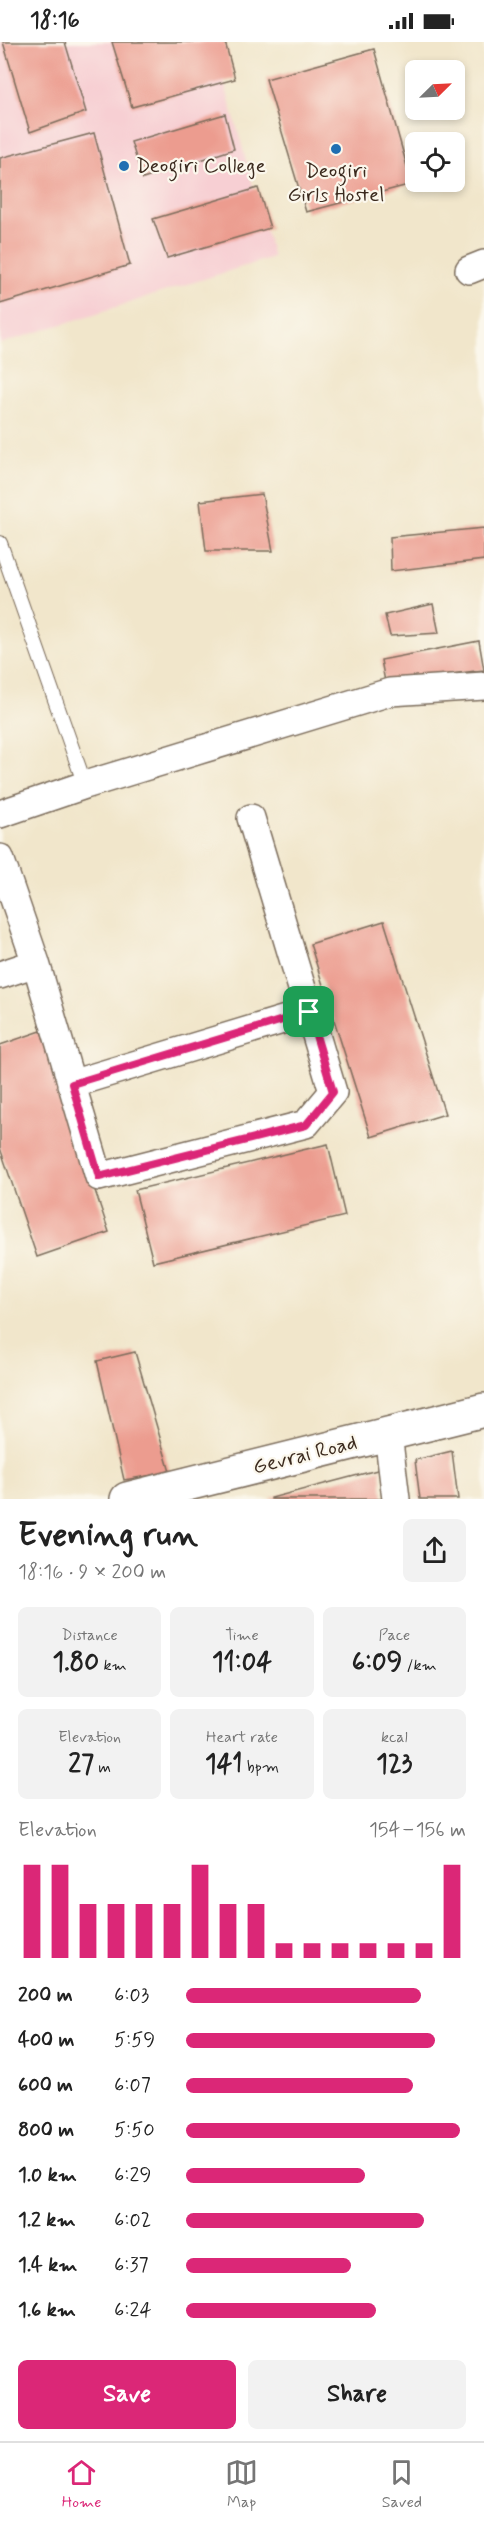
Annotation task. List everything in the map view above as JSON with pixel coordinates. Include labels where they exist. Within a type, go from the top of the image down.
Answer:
[{"type":"street","points":[[0,814],[85,784],[390,692],[484,687]]},
{"type":"street","points":[[0,858],[36,963],[99,1177],[306,1125],[333,1092],[251,818]]},
{"type":"street","points":[[0,975],[36,963]]},
{"type":"street","points":[[72,1084],[309,1012]]},
{"type":"street","name":"Gevrai Road","points":[[127,1499],[484,1410]]},
{"type":"street","points":[[388,1434],[396,1499]]},
{"type":"lane","points":[[0,543],[85,784]]},
{"type":"shaded area","name":"Deogiri College","points":[[0,42],[213,42],[273,257],[0,344]]},
{"type":"building","points":[[3,42],[65,42],[86,112],[30,132]]},
{"type":"building","points":[[112,42],[225,42],[235,79],[132,107]]},
{"type":"building","points":[[374,49],[405,159],[405,186],[306,212],[266,79]]},
{"type":"building","points":[[225,114],[234,149],[143,179],[131,142]]},
{"type":"building","points":[[94,133],[130,265],[0,304],[0,158]]},
{"type":"building","points":[[258,188],[270,228],[167,258],[153,219]]},
{"type":"building","points":[[262,494],[273,551],[206,551],[200,501]]},
{"type":"building","points":[[484,528],[484,560],[391,571],[390,537]]},
{"type":"building","points":[[433,604],[439,633],[390,636],[385,615]]},
{"type":"building","points":[[479,641],[484,670],[385,682],[381,660]]},
{"type":"building","points":[[384,921],[445,1114],[371,1137],[310,944]]},
{"type":"building","points":[[41,1031],[109,1232],[37,1257],[0,1148],[0,1045]]},
{"type":"building","points":[[328,1144],[345,1216],[153,1262],[135,1190]]},
{"type":"building","points":[[135,1352],[170,1472],[124,1480],[97,1361]]},
{"type":"building","points":[[452,1451],[458,1499],[420,1499],[415,1460]]},
{"type":"building","points":[[381,1469],[383,1499],[271,1499],[271,1498]]},
{"type":"place","name":"Deogiri Girls Hostel","points":[[336,149]]},
{"type":"place","name":"Deogiri College","points":[[124,166]]},
{"type":"route","points":[[309,1012],[333,1092],[306,1125],[99,1177],[72,1084],[309,1012]]}]
